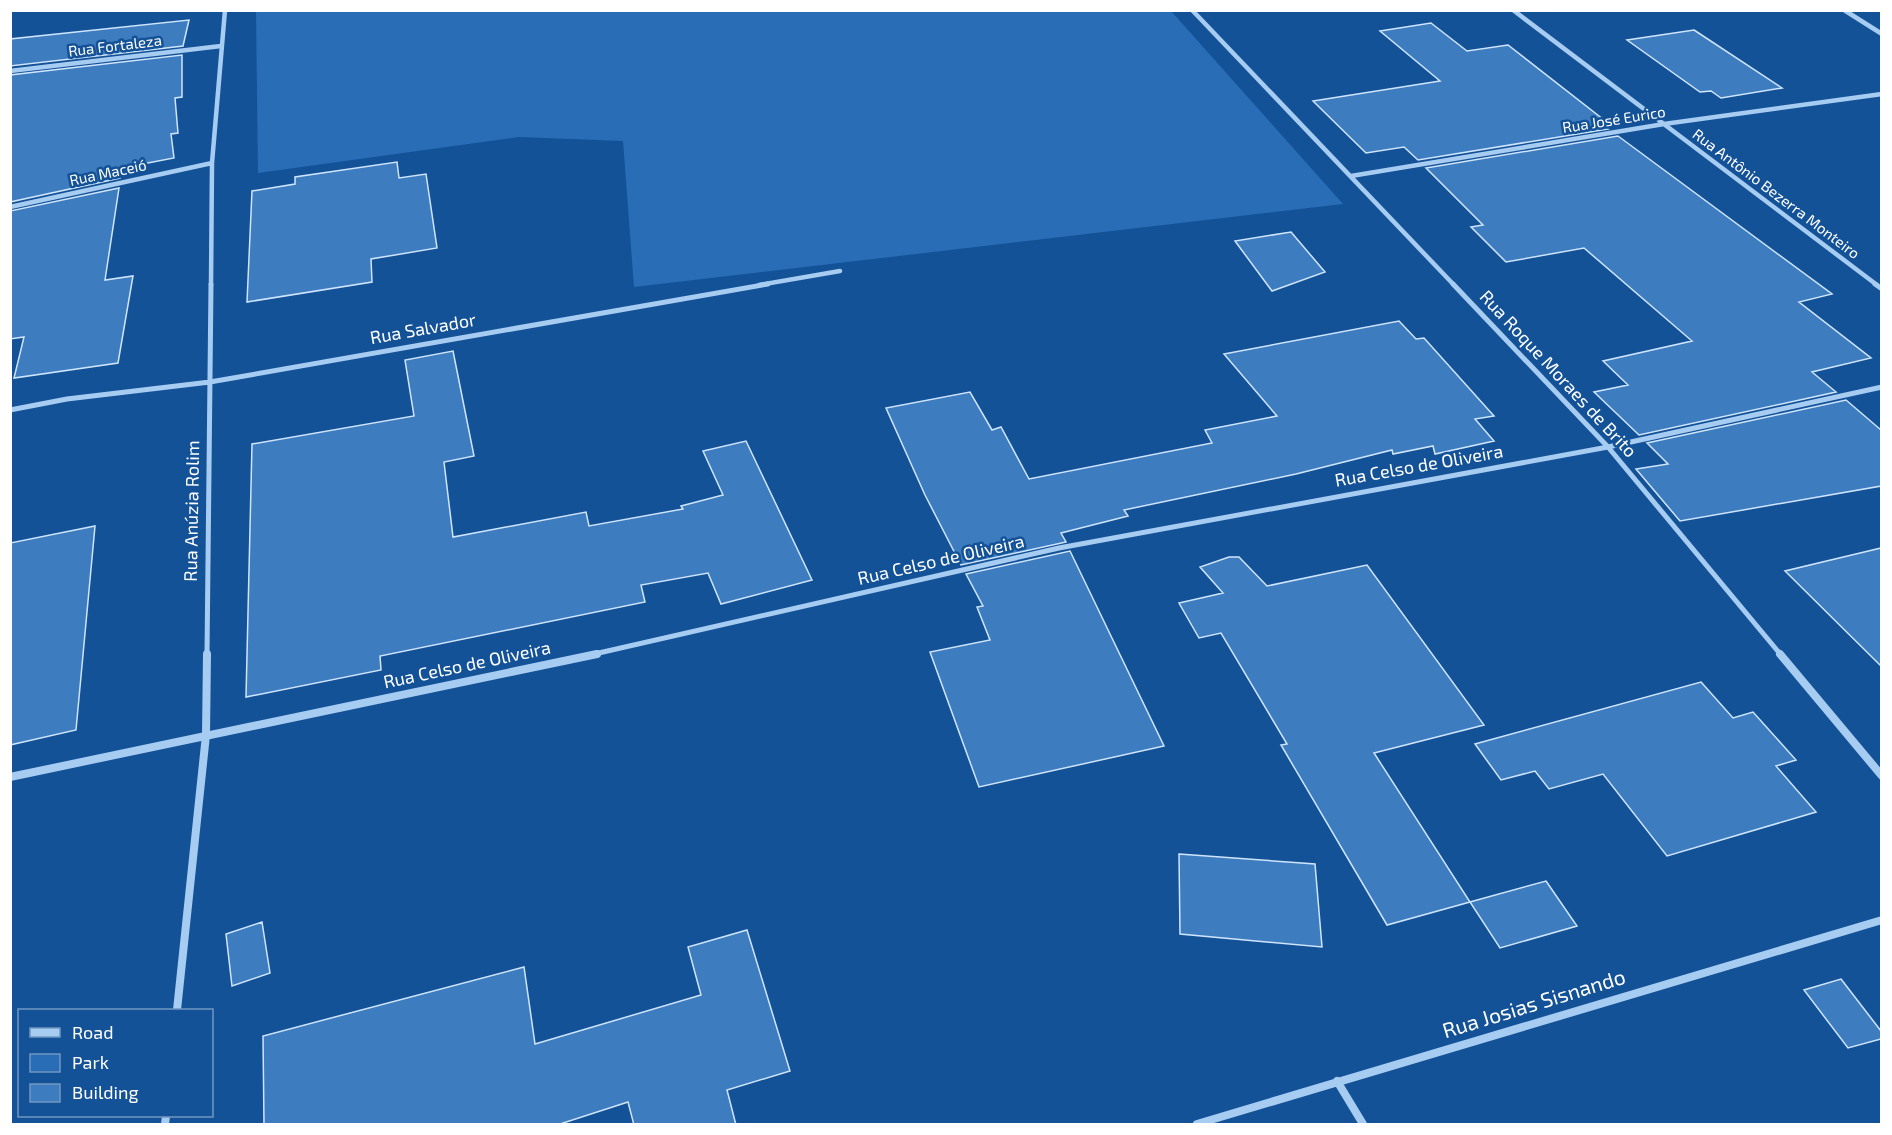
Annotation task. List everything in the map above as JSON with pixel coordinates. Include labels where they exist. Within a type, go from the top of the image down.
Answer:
[{"type":"street","name":"Rua Anúzia Rolim","points":[[177,1009],[206,735],[212,163],[225,10]]},
{"type":"street","name":"Rua Roque Moraes de Brito","points":[[1192,10],[1608,447],[1881,776]]},
{"type":"street","name":"Rua Antônio Bezerra Monteiro","points":[[1513,10],[1881,290]]},
{"type":"street","points":[[1844,10],[1881,34]]},
{"type":"street","name":"Rua Fortaleza","points":[[10,71],[221,46]]},
{"type":"street","name":"Rua José Eurico","points":[[1351,176],[1664,124],[1881,94]]},
{"type":"street","name":"Rua Maceió","points":[[10,207],[212,163]]},
{"type":"street","name":"Rua Salvador","points":[[10,410],[68,399],[210,382],[840,272]]},
{"type":"street","name":"Rua Celso de Oliveira","points":[[10,777],[674,638],[1059,548],[1608,447],[1881,387]]},
{"type":"street","name":"Rua Josias Sisnando","points":[[1197,1125],[1337,1081],[1881,920]]},
{"type":"street","points":[[1337,1081],[1363,1125]]},
{"type":"green space","points":[[256,11],[1171,11],[1343,204],[634,287],[623,141],[519,137],[258,173]]},
{"type":"building","points":[[189,20],[183,46],[10,66],[10,39]]},
{"type":"building","points":[[1431,23],[1467,51],[1508,45],[1604,120],[1602,124],[1608,129],[1418,160],[1404,147],[1366,153],[1313,101],[1440,81],[1380,31]]},
{"type":"building","points":[[1694,30],[1782,88],[1721,98],[1711,91],[1700,92],[1627,40]]},
{"type":"building","points":[[182,55],[182,97],[175,98],[178,133],[171,134],[174,158],[122,168],[120,178],[10,202],[10,75]]},
{"type":"building","points":[[1618,136],[1832,294],[1799,302],[1871,358],[1812,372],[1836,392],[1639,435],[1594,392],[1628,385],[1603,361],[1692,341],[1584,248],[1506,262],[1471,227],[1483,225],[1426,168]]},
{"type":"building","points":[[397,162],[399,178],[426,174],[437,248],[371,259],[372,282],[247,302],[252,191],[295,184],[295,177]]},
{"type":"building","points":[[119,188],[105,280],[133,276],[118,363],[14,378],[24,337],[10,339],[10,211]]},
{"type":"building","points":[[1291,232],[1325,272],[1272,291],[1235,241]]},
{"type":"building","points":[[1399,321],[1416,339],[1424,338],[1494,416],[1475,419],[1494,441],[1435,454],[1433,446],[1393,454],[1392,450],[1296,474],[1124,510],[1128,516],[1061,533],[1066,542],[961,565],[925,495],[886,408],[970,392],[992,430],[1001,427],[1029,479],[1212,443],[1205,430],[1277,416],[1224,354]]},
{"type":"building","points":[[453,351],[474,456],[444,462],[453,537],[586,512],[589,526],[683,509],[681,506],[723,495],[703,451],[746,441],[812,580],[721,604],[708,573],[641,585],[645,602],[380,656],[381,670],[246,697],[252,444],[414,416],[405,360]]},
{"type":"building","points":[[1846,400],[1881,430],[1881,486],[1680,521],[1636,469],[1668,464],[1647,443]]},
{"type":"building","points":[[95,526],[76,730],[10,745],[10,543]]},
{"type":"building","points":[[1881,548],[1881,666],[1785,571]]},
{"type":"building","points":[[1070,551],[1164,746],[979,787],[930,652],[990,640],[977,607],[983,606],[966,574]]},
{"type":"building","points":[[1229,557],[1239,557],[1267,586],[1367,565],[1484,725],[1374,753],[1470,902],[1387,925],[1281,745],[1287,744],[1221,633],[1199,638],[1179,603],[1223,593],[1200,567]]},
{"type":"building","points":[[1701,682],[1733,718],[1753,712],[1796,760],[1776,766],[1816,812],[1667,856],[1603,774],[1549,789],[1535,771],[1501,780],[1475,744]]},
{"type":"building","points":[[1179,854],[1315,864],[1322,947],[1180,934]]},
{"type":"building","points":[[1546,881],[1577,926],[1500,948],[1470,902]]},
{"type":"building","points":[[262,922],[270,973],[232,986],[226,934]]},
{"type":"building","points":[[747,930],[790,1071],[727,1090],[736,1125],[634,1125],[628,1102],[557,1125],[264,1125],[263,1036],[524,967],[535,1044],[701,995],[688,947]]},
{"type":"building","points":[[1841,979],[1881,1031],[1881,1039],[1848,1048],[1804,990]]}]
